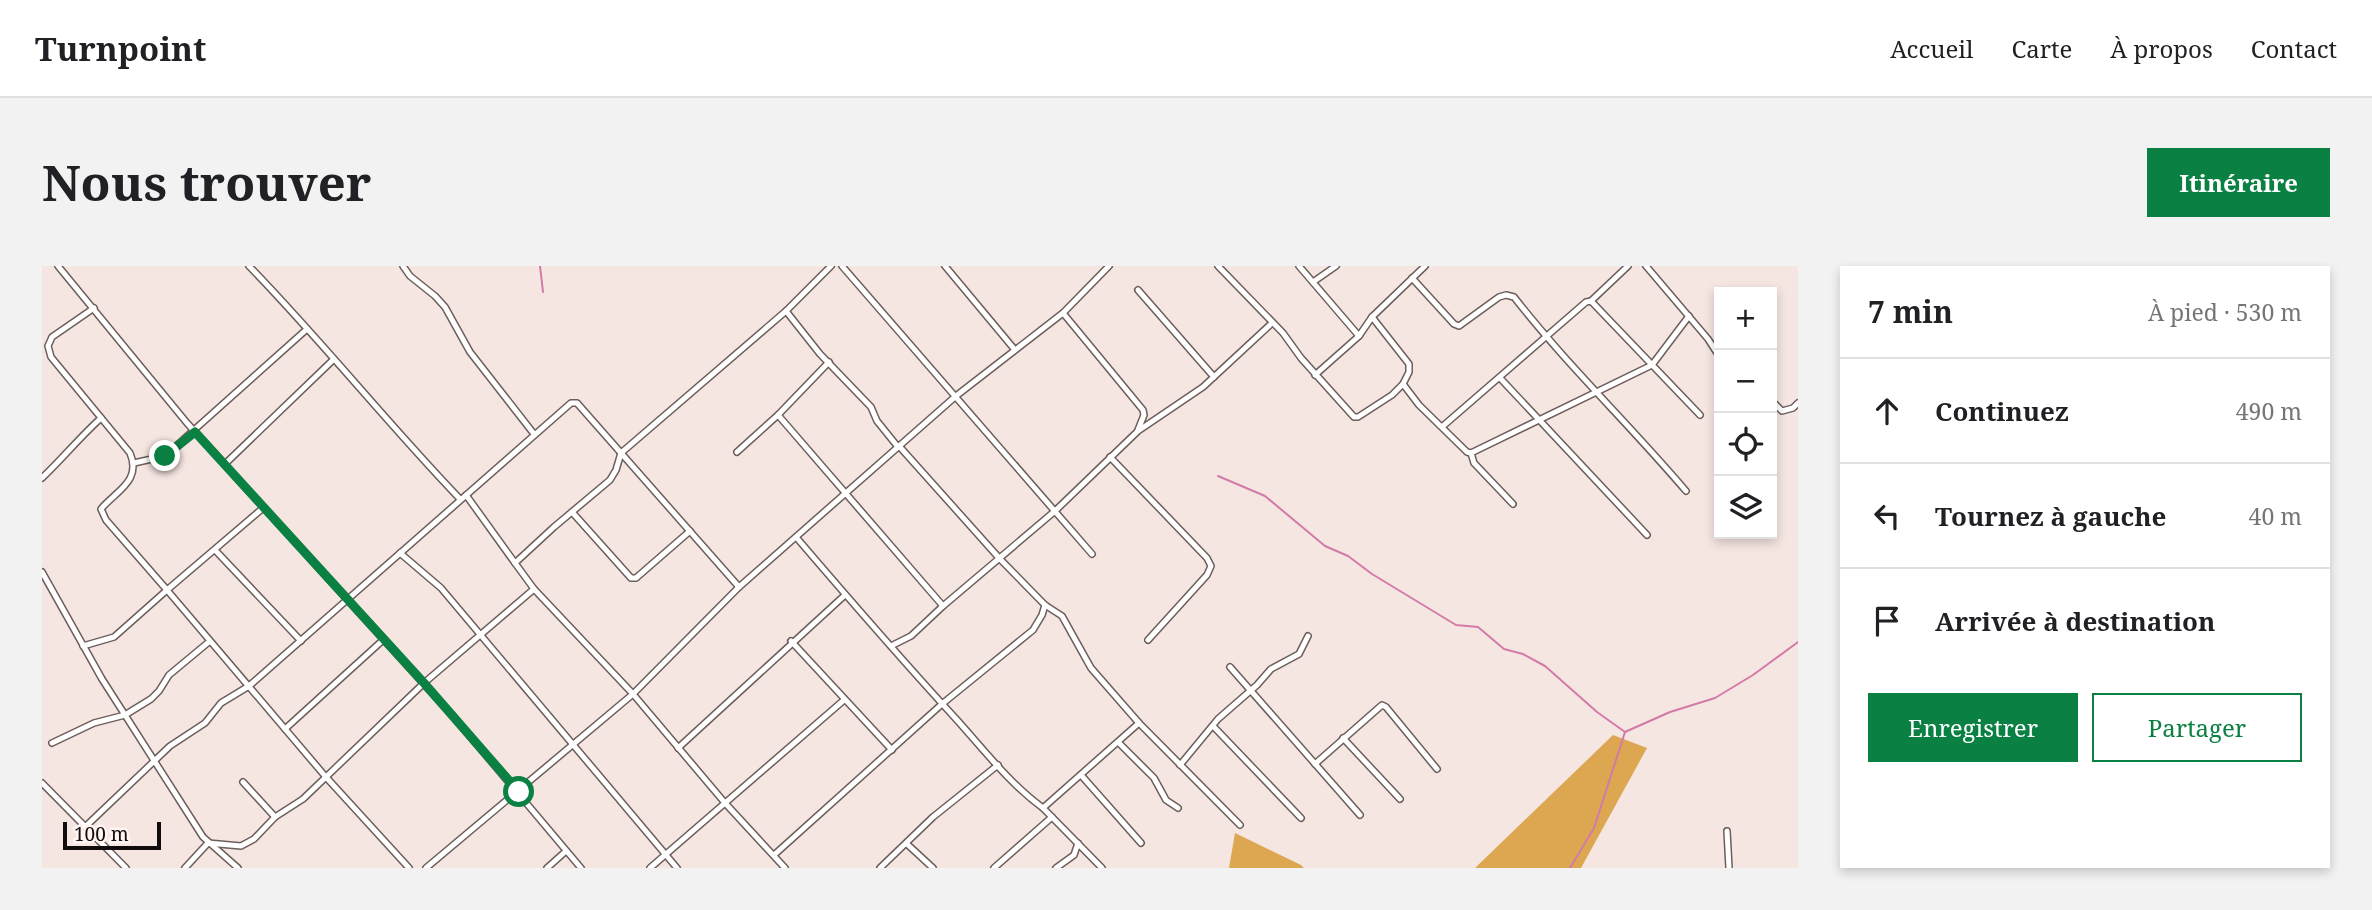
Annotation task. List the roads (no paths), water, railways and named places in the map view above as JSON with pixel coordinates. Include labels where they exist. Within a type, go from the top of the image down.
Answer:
[{"type":"street","points":[[58,266],[195,432],[424,683],[581,868]]},
{"type":"street","points":[[249,266],[389,419],[411,448],[463,497],[534,589],[633,694],[725,803],[785,868]]},
{"type":"street","points":[[403,266],[410,276],[445,307],[470,352],[534,435]]},
{"type":"street","points":[[515,563],[610,480],[621,453],[786,311],[831,266]]},
{"type":"street","points":[[843,266],[1092,554]]},
{"type":"street","points":[[945,266],[1015,351]]},
{"type":"street","points":[[426,868],[633,694],[739,587],[956,396],[1063,313],[1109,266]]},
{"type":"street","points":[[1218,266],[1283,333],[1354,417],[1392,395],[1403,384],[1409,372],[1409,364],[1372,317]]},
{"type":"street","points":[[1299,266],[1359,336]]},
{"type":"street","points":[[1313,282],[1336,266]]},
{"type":"street","points":[[1315,374],[1359,336],[1372,317],[1425,266]]},
{"type":"street","points":[[1443,426],[1586,302],[1591,301],[1628,266]]},
{"type":"street","points":[[1646,266],[1714,350]]},
{"type":"street","points":[[1412,278],[1454,324],[1459,326],[1499,298],[1506,295],[1514,297],[1595,393],[1629,425],[1642,444],[1661,461],[1686,491]]},
{"type":"street","points":[[1138,290],[1214,377]]},
{"type":"street","points":[[1591,301],[1700,415]]},
{"type":"street","points":[[94,308],[52,337],[48,346],[51,357],[117,436],[134,463],[132,476],[124,489],[101,509],[106,520],[325,776],[408,868]]},
{"type":"street","points":[[786,311],[871,407],[877,421],[1000,559],[1045,605],[1062,616],[1091,668],[1139,723],[1240,825]]},
{"type":"street","points":[[1063,313],[1143,410],[1144,415],[1138,431]]},
{"type":"street","points":[[1471,453],[1652,365],[1689,316]]},
{"type":"street","points":[[891,646],[911,636],[1055,511],[1138,431],[1203,387],[1272,323]]},
{"type":"street","points":[[134,463],[165,456],[195,432],[307,329]]},
{"type":"street","points":[[225,464],[334,359]]},
{"type":"street","points":[[737,452],[778,415],[829,362]]},
{"type":"street","points":[[1500,378],[1647,535]]},
{"type":"street","points":[[1403,384],[1419,405],[1471,453],[1474,463],[1513,504]]},
{"type":"street","points":[[85,827],[179,739],[205,723],[221,703],[249,687],[574,402],[739,587]]},
{"type":"street","points":[[1777,406],[1782,411],[1793,408],[1798,403]]},
{"type":"street","points":[[778,415],[943,606]]},
{"type":"street","points":[[42,478],[77,439],[102,418]]},
{"type":"street","points":[[1110,457],[1207,558],[1210,566],[1208,575],[1148,640]]},
{"type":"street","points":[[83,646],[114,637],[264,508]]},
{"type":"street","points":[[572,512],[631,578],[636,578],[690,531]]},
{"type":"street","points":[[796,537],[1024,794],[1043,808],[1102,867]]},
{"type":"street","points":[[215,550],[301,641]]},
{"type":"street","points":[[400,553],[441,588],[677,868]]},
{"type":"street","points":[[42,572],[83,646],[154,762],[208,843],[238,868]]},
{"type":"street","points":[[208,843],[241,846],[254,839],[275,817],[295,806],[424,683],[534,589]]},
{"type":"street","points":[[678,748],[791,641],[845,595]]},
{"type":"street","points":[[774,855],[942,704],[1033,630],[1045,605]]},
{"type":"street","points":[[1180,765],[1213,726],[1249,690],[1276,666],[1298,654],[1308,636]]},
{"type":"street","points":[[285,729],[383,640]]},
{"type":"street","points":[[52,743],[94,723],[125,715],[151,699],[169,675],[210,641]]},
{"type":"street","points":[[791,641],[892,750]]},
{"type":"street","points":[[1230,667],[1360,815]]},
{"type":"street","points":[[650,868],[844,700]]},
{"type":"street","points":[[1315,764],[1382,705],[1387,707],[1437,769]]},
{"type":"street","points":[[1043,808],[1139,723]]},
{"type":"street","points":[[1213,726],[1301,818]]},
{"type":"street","points":[[1343,738],[1401,799]]},
{"type":"street","points":[[1119,743],[1154,778],[1166,800],[1178,808]]},
{"type":"street","points":[[880,868],[933,817],[998,765]]},
{"type":"street","points":[[1081,775],[1142,843]]},
{"type":"street","points":[[243,782],[275,817]]},
{"type":"street","points":[[42,783],[126,868]]},
{"type":"street","points":[[994,868],[1052,817]]},
{"type":"street","points":[[1727,831],[1729,868]]},
{"type":"street","points":[[185,868],[208,843]]},
{"type":"street","points":[[1056,868],[1074,855],[1078,843]]},
{"type":"street","points":[[907,844],[933,868]]},
{"type":"street","points":[[547,868],[566,851]]},
{"type":"waterway","points":[[540,266],[543,292]]},
{"type":"waterway","points":[[1218,476],[1265,496],[1325,546],[1348,556],[1372,574],[1456,625],[1478,627],[1504,649],[1523,654],[1545,666],[1597,712],[1625,732]]},
{"type":"waterway","points":[[1570,868],[1594,828],[1625,732],[1670,712],[1715,698],[1753,675],[1798,642]]}]
